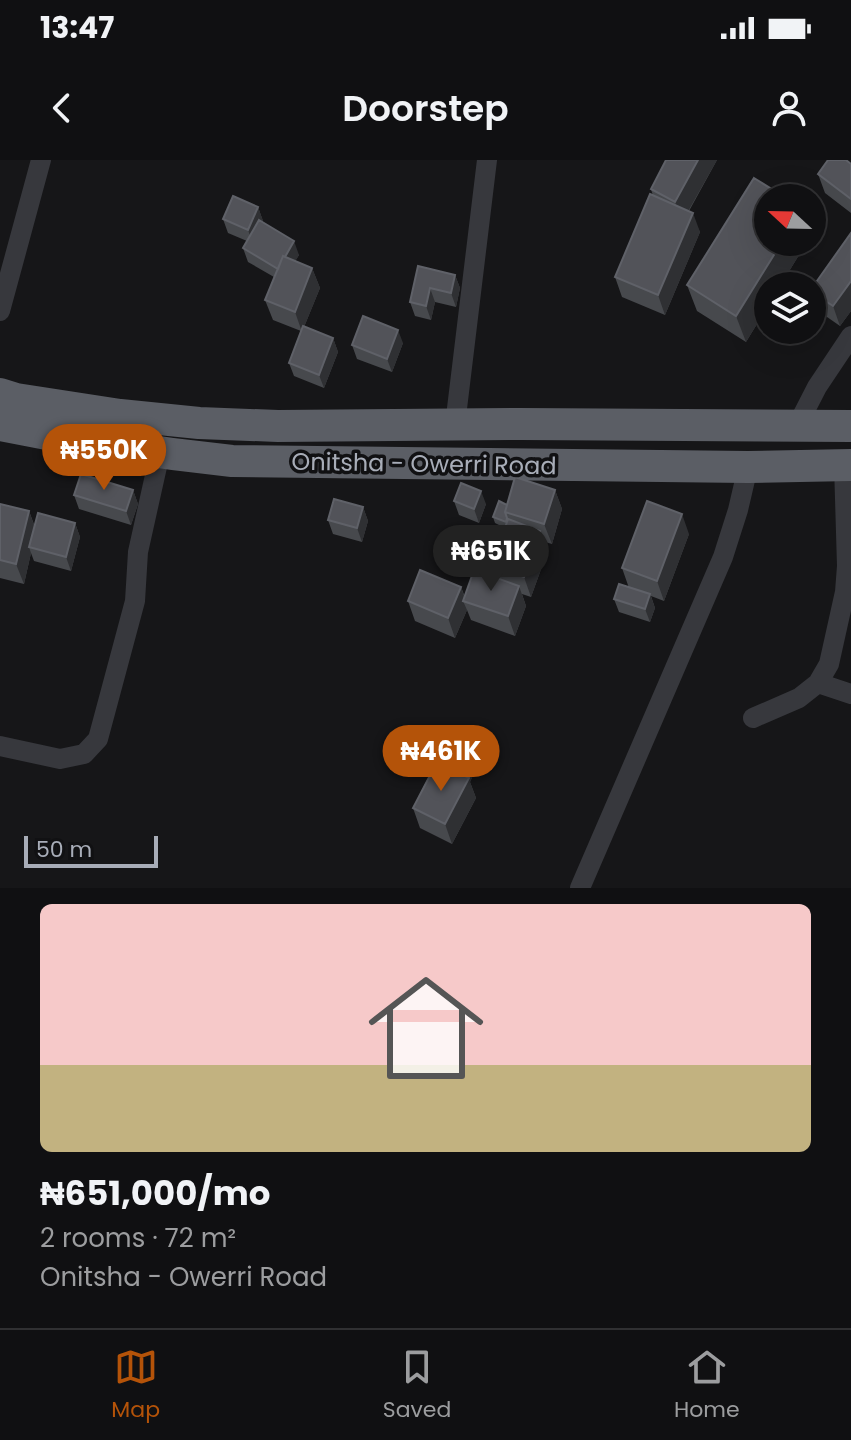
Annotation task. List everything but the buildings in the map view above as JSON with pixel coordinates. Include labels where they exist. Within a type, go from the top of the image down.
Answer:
[{"type":"highway","name":"Onitsha - Owerri Road","points":[[0,394],[120,415],[199,423],[278,426],[851,426]]},
{"type":"highway","name":"Onitsha - Owerri Road","points":[[0,425],[69,439],[232,461],[748,467],[847,465]]},
{"type":"street","points":[[0,311],[41,160]]},
{"type":"street","points":[[455,425],[487,160]]},
{"type":"street","points":[[797,426],[817,387],[851,336]]},
{"type":"street","points":[[0,746],[60,759],[84,754],[98,739],[135,601],[138,552],[160,453]]},
{"type":"street","points":[[753,718],[799,698],[818,683],[829,664],[845,592],[847,465]]},
{"type":"street","points":[[580,888],[723,557],[748,467]]},
{"type":"street","points":[[818,683],[851,694]]}]
